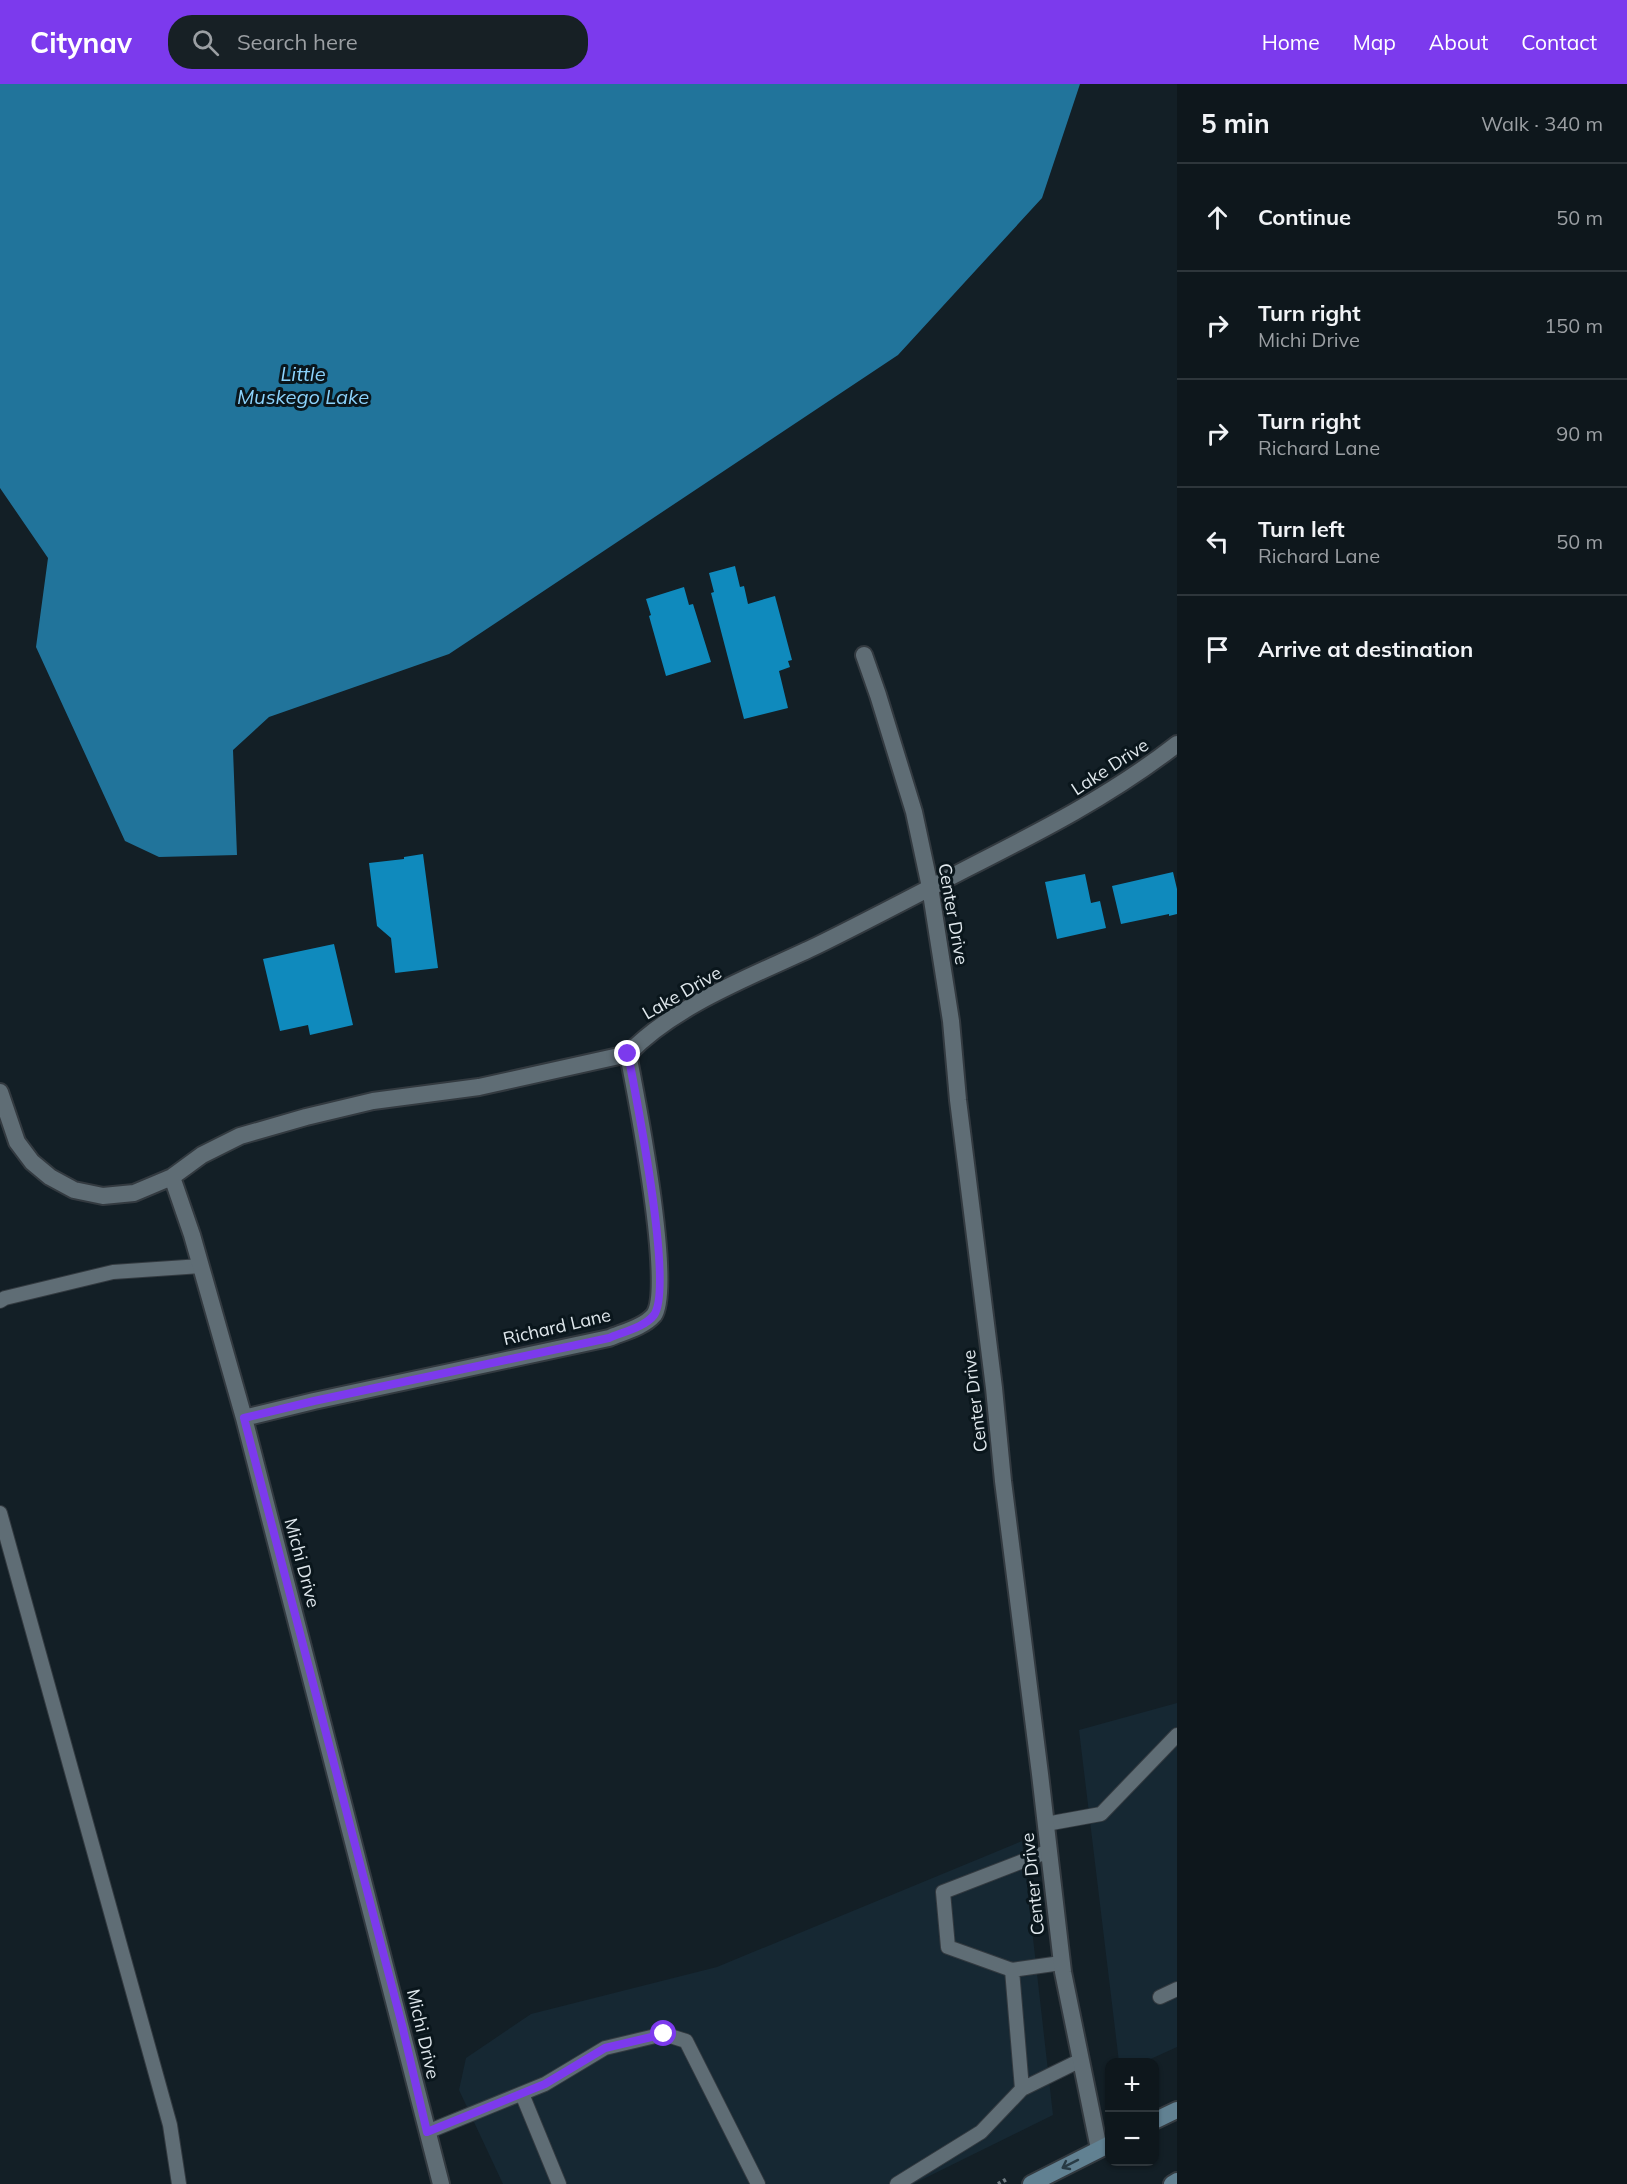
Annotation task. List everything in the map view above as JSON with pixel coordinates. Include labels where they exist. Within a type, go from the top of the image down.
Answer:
[{"type":"main road","points":[[1159,2119],[1177,2110]]},
{"type":"main road","points":[[1031,2184],[1105,2146]]},
{"type":"street","name":"Center Drive","points":[[864,655],[914,812],[930,887],[951,1021],[981,1298],[1061,1963],[1081,2060],[1105,2146]]},
{"type":"street","name":"Lake Drive","points":[[628,1054],[660,1025],[698,1003],[885,912],[1059,822],[1128,780],[1177,744]]},
{"type":"street","points":[[0,1092],[17,1142],[32,1162],[50,1177],[74,1190],[103,1196],[134,1193],[172,1177],[202,1155],[240,1136],[306,1117],[373,1101],[479,1087],[628,1054]]},
{"type":"street","name":"Richard Lane","points":[[244,1418],[609,1338],[638,1326],[654,1315],[658,1301],[659,1275],[654,1206],[628,1054]]},
{"type":"street","name":"Michi Drive","points":[[172,1177],[201,1266],[244,1418],[402,2025],[441,2184]]},
{"type":"lane","points":[[0,1300],[112,1272],[201,1266]]},
{"type":"lane","points":[[0,1514],[170,2125],[179,2184]]},
{"type":"lane","points":[[1046,1824],[1101,1814],[1177,1735]]},
{"type":"lane","points":[[1049,1851],[943,1892],[948,1947],[1012,1970],[1061,1963]]},
{"type":"lane","points":[[1012,1970],[1022,2089]]},
{"type":"lane","points":[[1160,1997],[1177,1989]]},
{"type":"lane","points":[[427,2132],[545,2084],[605,2048],[664,2034],[686,2041],[758,2184]]},
{"type":"lane","points":[[897,2184],[981,2132],[1022,2089],[1081,2060]]},
{"type":"lane","points":[[522,2094],[559,2184]]},
{"type":"shaded area","points":[[1177,1703],[1177,2047],[1153,2058],[1119,2058],[1079,1730]]},
{"type":"shaded area","points":[[1022,1841],[1053,2115],[913,2184],[503,2184],[459,2090],[466,2058],[531,2014],[717,1967]]},
{"type":"water","name":"Little Muskego Lake","points":[[0,84],[1080,84],[1042,198],[898,355],[449,654],[269,717],[233,750],[237,855],[159,857],[125,841],[36,647],[48,558],[0,488]]},
{"type":"building","points":[[735,566],[740,587],[744,586],[748,604],[775,596],[792,660],[788,661],[790,667],[779,671],[788,708],[744,719],[711,593],[714,592],[709,573]]},
{"type":"building","points":[[684,587],[689,605],[693,604],[711,662],[666,676],[646,599]]},
{"type":"building","points":[[423,854],[438,968],[395,973],[391,938],[377,926],[369,863],[404,859],[404,857]]},
{"type":"building","points":[[1173,872],[1177,889],[1177,914],[1121,924],[1112,886]]},
{"type":"building","points":[[1085,874],[1091,903],[1100,901],[1106,928],[1057,939],[1045,882]]},
{"type":"building","points":[[334,944],[353,1025],[310,1035],[308,1025],[280,1031],[263,959]]},
{"type":"route","points":[[628,1054],[654,1206],[659,1275],[658,1301],[654,1315],[638,1326],[609,1338],[244,1418],[402,2025],[427,2132],[545,2084],[605,2048],[664,2034]]}]
